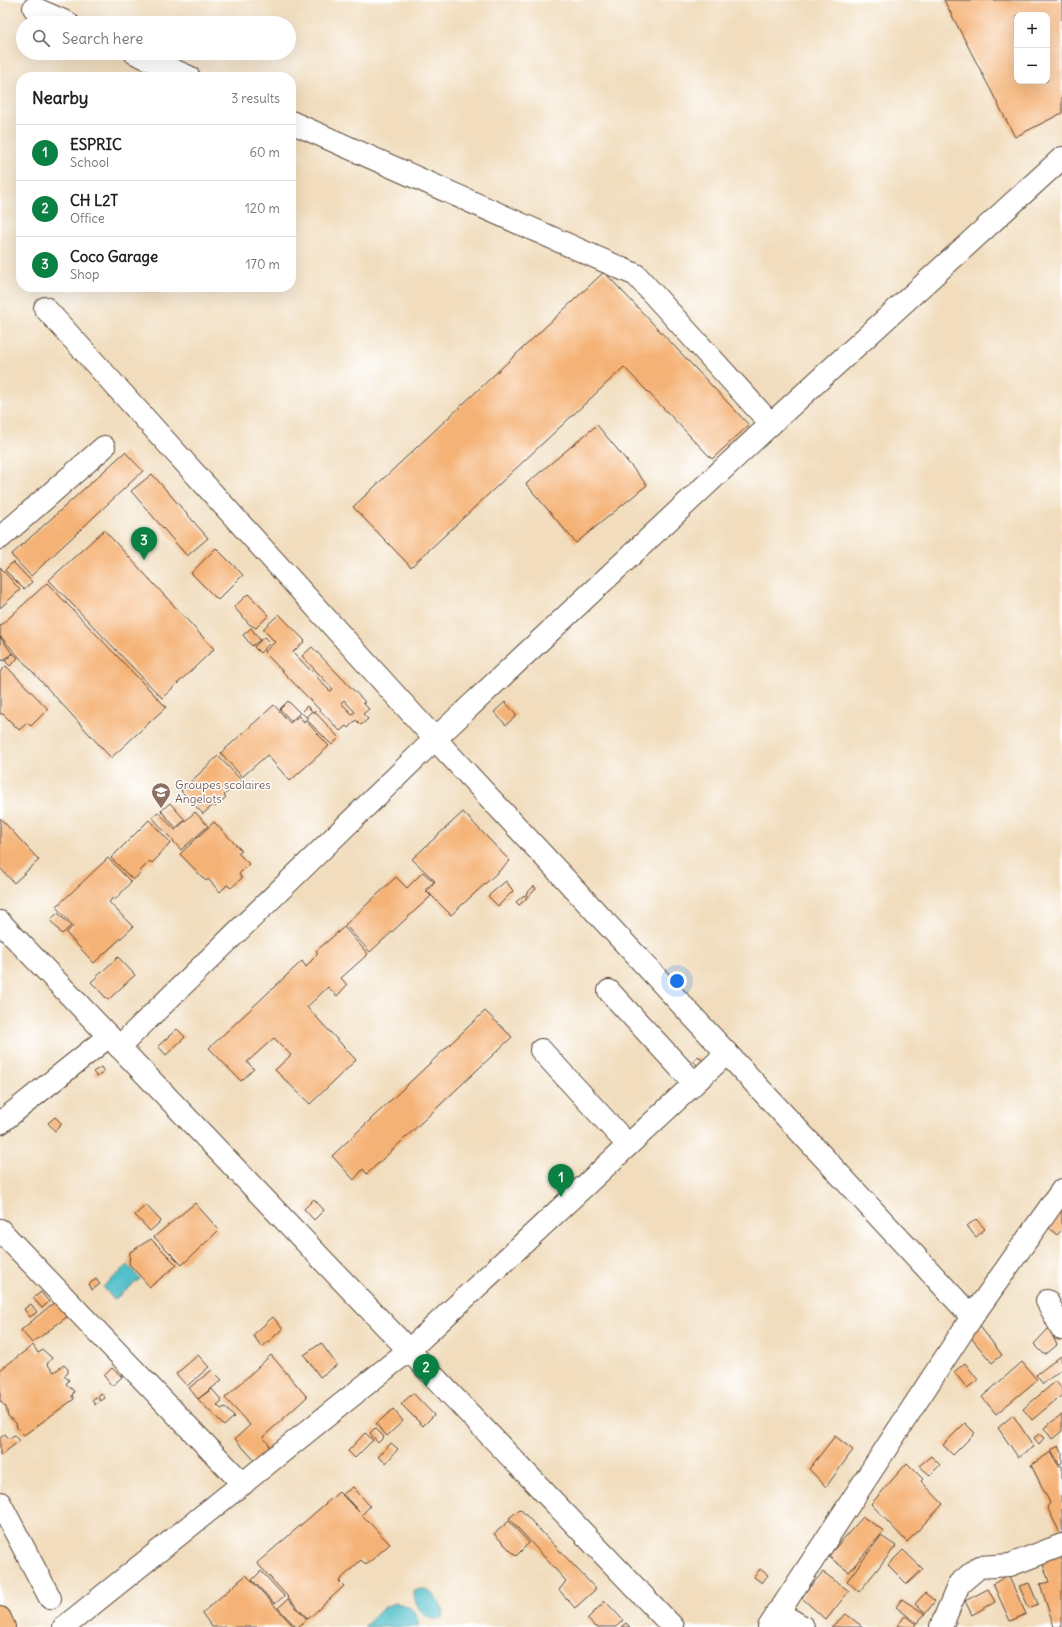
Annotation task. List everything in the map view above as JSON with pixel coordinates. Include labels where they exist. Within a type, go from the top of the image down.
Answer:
[{"type":"highway","points":[[0,1618],[4,1627]]},
{"type":"street","points":[[34,8],[52,16]]},
{"type":"street","points":[[151,60],[178,72]]},
{"type":"street","points":[[296,124],[636,275],[771,424]]},
{"type":"street","points":[[0,1123],[114,1042],[771,424],[1062,158]]},
{"type":"street","points":[[45,308],[435,739],[972,1317]]},
{"type":"street","points":[[0,538],[104,447]]},
{"type":"street","points":[[0,922],[673,1627]]},
{"type":"street","points":[[609,991],[694,1083]]},
{"type":"street","points":[[541,1050],[628,1145]]},
{"type":"street","points":[[64,1627],[409,1350],[726,1053]]},
{"type":"street","points":[[803,1627],[773,1619],[972,1317],[1062,1190]]},
{"type":"street","points":[[0,1230],[243,1484]]},
{"type":"street","points":[[1047,1301],[1062,1329]]},
{"type":"street","points":[[0,1503],[50,1598]]},
{"type":"street","points":[[941,1627],[959,1584],[979,1567],[1010,1565],[1062,1545]]},
{"type":"water","points":[[128,1265],[140,1279],[114,1300],[103,1287]]},
{"type":"water","points":[[424,1589],[433,1595],[440,1604],[444,1611],[442,1618],[436,1619],[426,1616],[418,1607],[414,1596],[414,1590]]},
{"type":"water","points":[[395,1603],[409,1607],[415,1613],[418,1621],[418,1627],[364,1627],[384,1607]]},
{"type":"building","points":[[944,0],[1062,0],[1062,113],[1015,137]]},
{"type":"building","points":[[604,272],[749,425],[712,459],[624,367],[411,567],[353,507]]},
{"type":"building","points":[[597,425],[647,485],[576,543],[526,484]]},
{"type":"building","points":[[125,452],[143,471],[31,576],[11,555]]},
{"type":"building","points":[[152,474],[208,538],[187,556],[131,491]]},
{"type":"building","points":[[104,530],[214,649],[162,698],[49,580]]},
{"type":"building","points":[[216,548],[243,575],[218,600],[191,573]]},
{"type":"building","points":[[13,562],[32,582],[24,589],[5,570]]},
{"type":"building","points":[[0,567],[20,590],[0,608]]},
{"type":"building","points":[[47,583],[166,707],[111,758],[0,636],[0,626]]},
{"type":"building","points":[[248,594],[269,615],[256,628],[249,624],[234,607]]},
{"type":"building","points":[[279,614],[305,641],[293,652],[330,691],[333,689],[302,656],[312,647],[365,702],[363,703],[369,709],[363,714],[368,719],[361,725],[356,720],[348,728],[346,726],[340,731],[264,652],[275,642],[263,629]],"holes":[[[344,700],[355,712],[352,714],[341,703]]]},
{"type":"building","points":[[251,628],[260,640],[252,646],[243,635]]},
{"type":"building","points":[[0,637],[12,653],[3,661],[0,657]]},
{"type":"building","points":[[264,637],[270,643],[260,653],[254,647]]},
{"type":"building","points":[[13,653],[18,658],[10,666],[5,661]]},
{"type":"building","points":[[6,666],[48,709],[31,726],[27,723],[19,730],[3,714],[0,714],[0,672]]},
{"type":"building","points":[[288,701],[300,713],[291,721],[280,709]]},
{"type":"building","points":[[505,702],[517,715],[506,725],[494,712]]},
{"type":"building","points":[[274,705],[290,723],[299,716],[304,722],[305,720],[329,746],[290,781],[267,755],[242,777],[221,753]]},
{"type":"building","points":[[307,706],[312,711],[306,717],[301,712]]},
{"type":"building","points":[[314,711],[339,738],[332,745],[306,719]]},
{"type":"building","points":[[218,756],[242,781],[224,795],[226,797],[215,807],[213,805],[203,814],[181,791]]},
{"type":"building","points":[[170,803],[185,820],[176,828],[161,811]]},
{"type":"building","points":[[158,812],[175,830],[195,812],[208,826],[181,850],[152,817]]},
{"type":"building","points":[[463,812],[510,861],[451,915],[427,891],[435,881],[412,859]]},
{"type":"building","points":[[0,818],[39,860],[14,883],[0,868]]},
{"type":"building","points":[[149,820],[171,843],[152,863],[150,861],[140,871],[141,873],[133,880],[111,858]]},
{"type":"building","points":[[214,822],[242,851],[238,853],[249,864],[239,874],[242,878],[231,888],[227,885],[220,892],[208,879],[206,881],[180,854]]},
{"type":"building","points":[[108,858],[131,882],[115,900],[113,898],[109,902],[133,927],[94,963],[66,933],[73,926],[56,907]]},
{"type":"building","points":[[423,872],[434,882],[425,890],[431,896],[370,952],[345,925],[396,877],[407,888]]},
{"type":"building","points":[[506,881],[513,891],[498,906],[488,896]]},
{"type":"building","points":[[534,886],[536,889],[528,897],[526,894]]},
{"type":"building","points":[[524,895],[527,898],[519,905],[516,902]]},
{"type":"building","points":[[58,913],[71,926],[62,934],[50,920]]},
{"type":"building","points":[[344,927],[368,954],[341,978],[347,985],[337,996],[328,987],[307,1007],[356,1060],[310,1104],[275,1070],[291,1055],[274,1038],[247,1062],[254,1069],[241,1081],[209,1048],[302,961],[306,967],[318,953],[316,951]]},
{"type":"building","points":[[118,957],[135,975],[108,1000],[91,982]]},
{"type":"building","points":[[485,1011],[512,1037],[367,1174],[363,1169],[354,1180],[332,1156]]},
{"type":"building","points":[[177,1029],[185,1037],[166,1055],[158,1046]]},
{"type":"building","points":[[698,1056],[706,1064],[701,1069],[693,1061]]},
{"type":"building","points":[[101,1067],[104,1072],[97,1077],[93,1072]]},
{"type":"building","points":[[55,1117],[62,1124],[55,1131],[48,1123]]},
{"type":"building","points":[[314,1199],[324,1210],[314,1220],[304,1209]]},
{"type":"building","points":[[195,1203],[219,1230],[182,1265],[154,1237]]},
{"type":"building","points":[[146,1205],[161,1221],[150,1231],[135,1215]]},
{"type":"building","points":[[1062,1209],[1062,1230],[1057,1235],[1046,1225]]},
{"type":"building","points":[[976,1219],[985,1229],[976,1237],[967,1226]]},
{"type":"building","points":[[151,1239],[177,1265],[150,1287],[129,1264],[130,1252]]},
{"type":"building","points":[[96,1279],[100,1284],[92,1290],[89,1284]]},
{"type":"building","points":[[41,1292],[49,1302],[42,1308],[33,1298]]},
{"type":"building","points":[[56,1301],[68,1316],[32,1343],[21,1330]]},
{"type":"building","points":[[31,1304],[37,1312],[30,1317],[24,1309]]},
{"type":"building","points":[[273,1317],[283,1329],[262,1347],[253,1335]]},
{"type":"building","points":[[979,1325],[1002,1355],[992,1363],[968,1334]]},
{"type":"building","points":[[1049,1328],[1057,1345],[1045,1355],[1034,1344]]},
{"type":"building","points":[[321,1343],[337,1365],[320,1377],[304,1355]]},
{"type":"building","points":[[33,1345],[38,1353],[43,1350],[52,1358],[47,1364],[54,1372],[64,1365],[68,1369],[68,1373],[64,1376],[69,1380],[66,1384],[74,1391],[72,1396],[74,1399],[24,1435],[17,1428],[16,1423],[8,1416],[6,1407],[0,1401],[0,1370]]},
{"type":"building","points":[[198,1355],[209,1367],[187,1386],[176,1374]]},
{"type":"building","points":[[271,1355],[307,1397],[263,1437],[269,1444],[269,1452],[256,1462],[235,1439],[250,1425],[225,1398]]},
{"type":"building","points":[[1061,1356],[1062,1369],[1043,1384],[1036,1375]]},
{"type":"building","points":[[1022,1362],[1037,1380],[996,1414],[982,1397]]},
{"type":"building","points":[[965,1363],[978,1380],[967,1388],[954,1372]]},
{"type":"building","points":[[112,1368],[122,1377],[112,1386],[104,1376]]},
{"type":"building","points":[[212,1370],[222,1380],[198,1399],[189,1388]]},
{"type":"building","points":[[1056,1381],[1062,1389],[1062,1395],[1032,1420],[1023,1409]]},
{"type":"building","points":[[212,1389],[222,1401],[217,1405],[221,1409],[225,1407],[234,1417],[224,1426],[198,1399]]},
{"type":"building","points":[[101,1393],[105,1398],[101,1401],[98,1396]]},
{"type":"building","points":[[413,1393],[434,1415],[423,1426],[401,1404]]},
{"type":"building","points":[[96,1397],[100,1401],[95,1405],[92,1400]]},
{"type":"building","points":[[393,1409],[403,1421],[387,1436],[376,1424]]},
{"type":"building","points":[[1062,1414],[1062,1431],[1052,1439],[1044,1428]]},
{"type":"building","points":[[1013,1415],[1034,1447],[1018,1457],[998,1428]]},
{"type":"building","points":[[965,1423],[975,1433],[953,1455],[943,1445]]},
{"type":"building","points":[[375,1428],[384,1437],[378,1443],[370,1433]]},
{"type":"building","points":[[365,1433],[373,1440],[355,1458],[348,1451]]},
{"type":"building","points":[[5,1434],[9,1439],[14,1435],[19,1441],[0,1456],[0,1438]]},
{"type":"building","points":[[1039,1434],[1044,1438],[1039,1444],[1034,1438]]},
{"type":"building","points":[[835,1436],[853,1450],[826,1487],[809,1469]]},
{"type":"building","points":[[391,1443],[398,1449],[386,1463],[378,1457]]},
{"type":"building","points":[[1059,1446],[1062,1453],[1062,1463],[1059,1464],[1051,1450]]},
{"type":"building","points":[[1051,1452],[1058,1465],[1062,1466],[1062,1537],[1047,1507],[1050,1503],[1031,1465]]},
{"type":"building","points":[[931,1456],[940,1465],[930,1475],[919,1466]]},
{"type":"building","points":[[907,1463],[923,1479],[921,1481],[943,1504],[907,1542],[871,1504]]},
{"type":"building","points":[[353,1487],[370,1506],[362,1515],[390,1544],[366,1565],[361,1560],[339,1581],[344,1586],[308,1619],[257,1563],[339,1492],[360,1513],[343,1494]]},
{"type":"building","points":[[520,1509],[596,1589],[575,1608],[559,1590],[566,1581],[509,1518]]},
{"type":"building","points":[[863,1517],[884,1531],[849,1572],[828,1556]]},
{"type":"building","points":[[509,1521],[529,1543],[516,1556],[494,1534]]},
{"type":"building","points":[[881,1536],[896,1546],[859,1592],[847,1581]]},
{"type":"building","points":[[903,1550],[923,1569],[907,1584],[888,1565]]},
{"type":"building","points":[[1062,1550],[1062,1627],[1054,1627],[1040,1584],[1049,1582],[1041,1558]]},
{"type":"building","points":[[760,1569],[768,1575],[762,1583],[754,1577]]},
{"type":"building","points":[[261,1571],[284,1596],[275,1604],[252,1580]]},
{"type":"building","points":[[823,1572],[849,1591],[826,1620],[801,1597]]},
{"type":"building","points":[[246,1575],[294,1627],[212,1627],[202,1613]]},
{"type":"building","points":[[1008,1575],[1026,1614],[1010,1621],[993,1584]]},
{"type":"building","points":[[1029,1583],[1038,1604],[1029,1608],[1019,1586]]},
{"type":"building","points":[[988,1589],[995,1602],[972,1615],[965,1601]]},
{"type":"building","points":[[925,1593],[935,1601],[926,1613],[915,1604]]},
{"type":"building","points":[[288,1599],[307,1619],[298,1627],[296,1627],[278,1608]]},
{"type":"building","points":[[902,1599],[925,1614],[917,1623],[896,1607]]},
{"type":"building","points":[[605,1601],[623,1620],[616,1627],[596,1627],[587,1619]]},
{"type":"building","points":[[846,1614],[863,1627],[831,1627]]},
{"type":"building","points":[[905,1616],[916,1624],[914,1627],[897,1626]]},
{"type":"building","points":[[626,1623],[630,1627],[621,1627]]},
{"type":"place","name":"Coco Garage","points":[[144,560]]},
{"type":"place","name":"Groupes scolaires Angelots","points":[[161,809]]},
{"type":"place","name":"ESPRIC","points":[[561,1197]]},
{"type":"place","name":"CH L2T","points":[[426,1387]]}]
